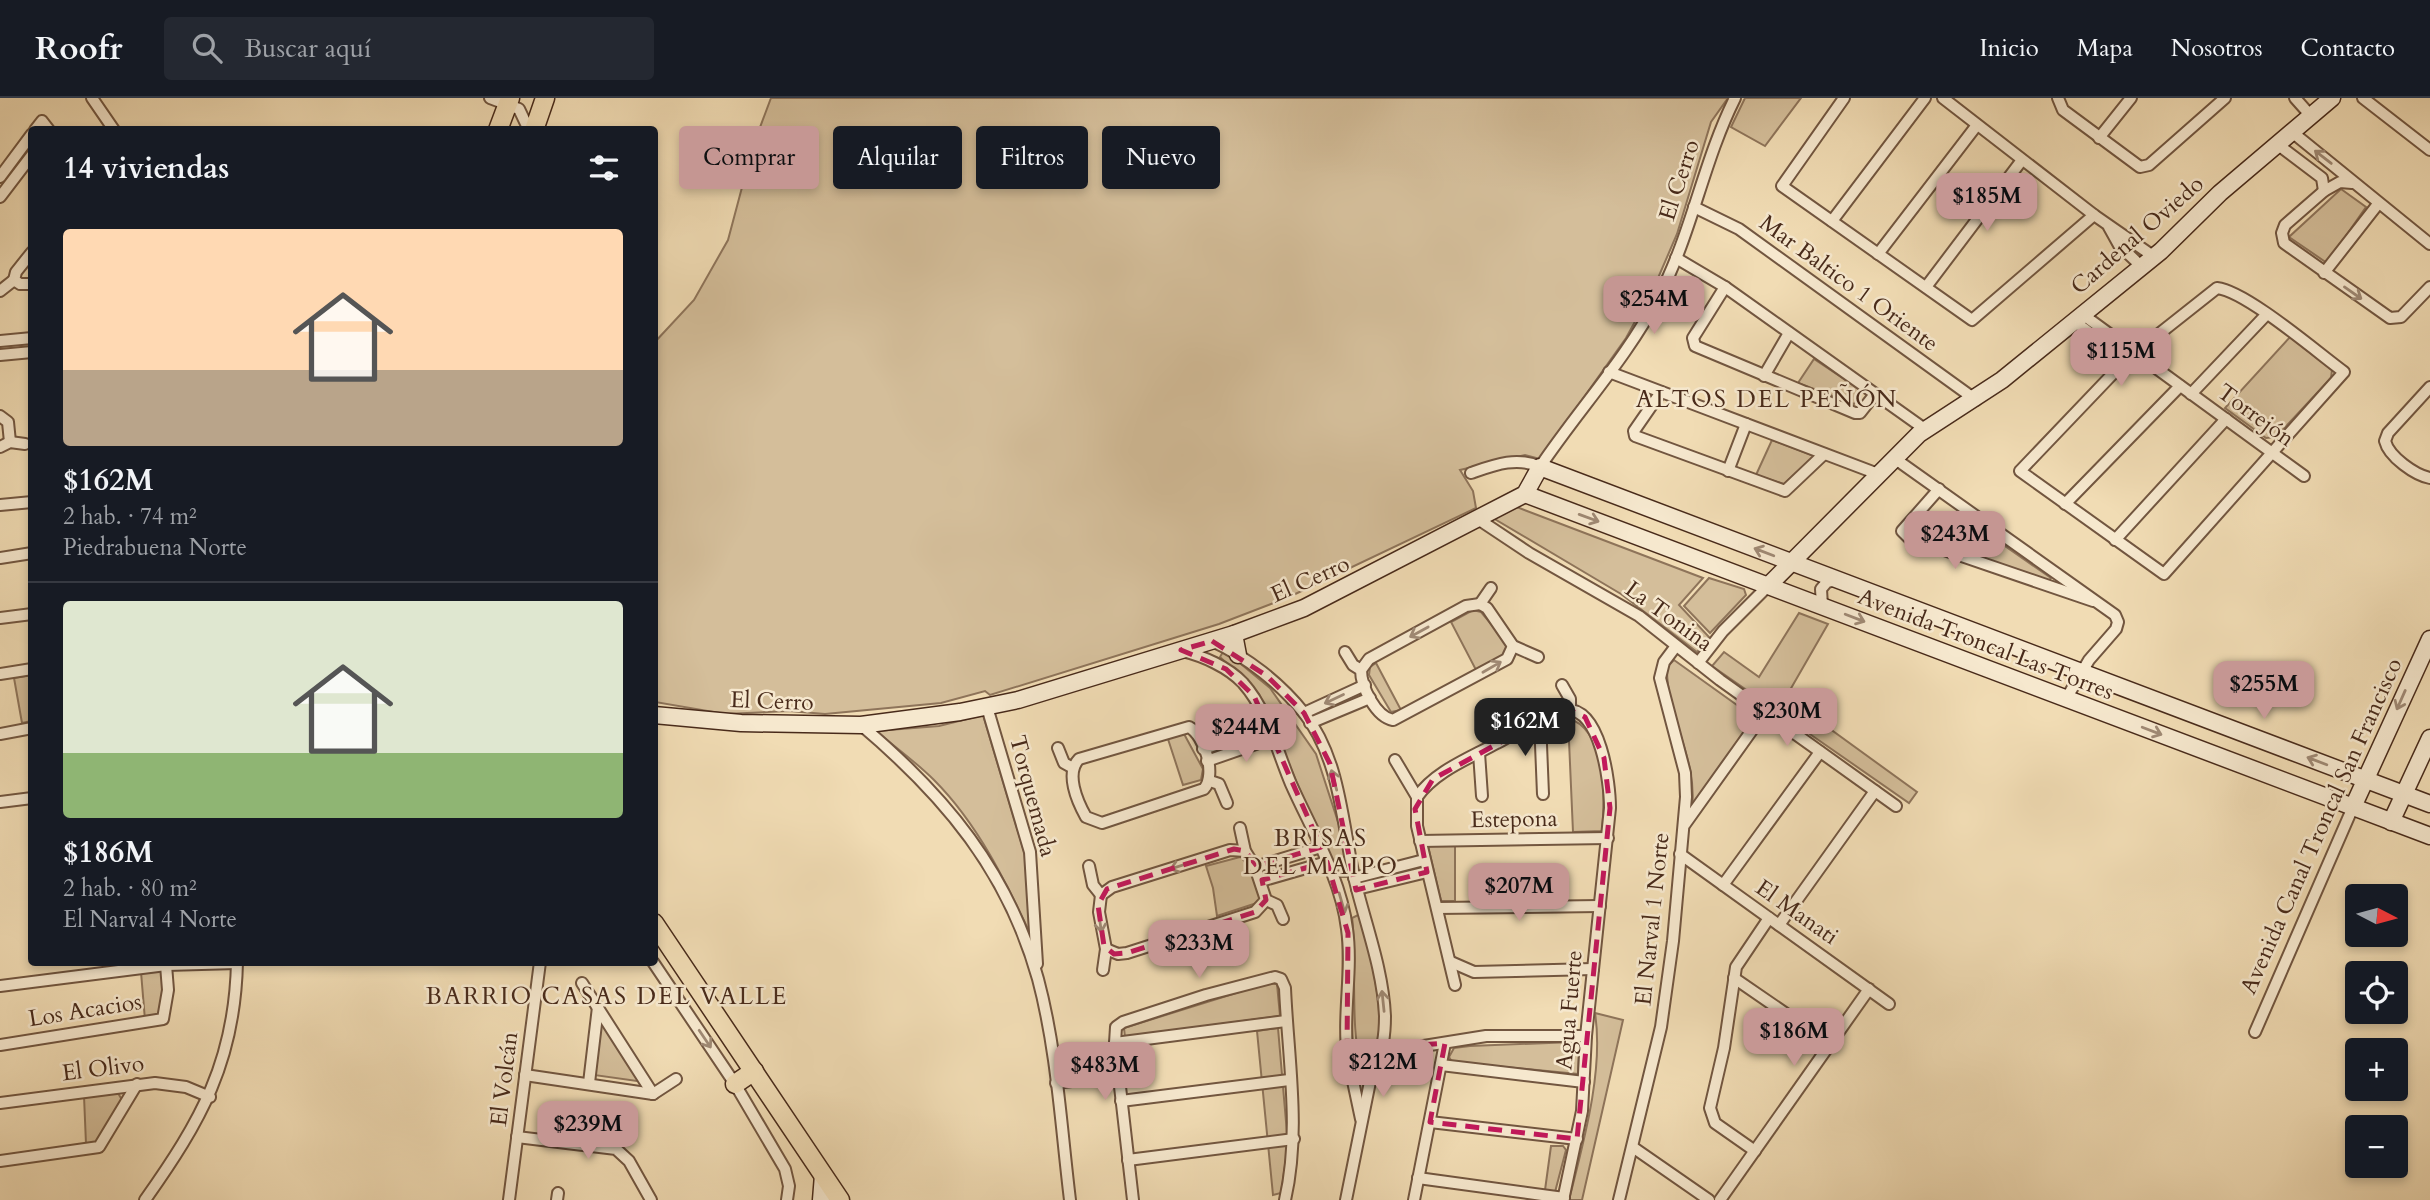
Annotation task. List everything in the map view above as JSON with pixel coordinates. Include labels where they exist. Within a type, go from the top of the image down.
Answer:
[{"type":"main road","points":[[533,126],[545,98]]},
{"type":"main road","points":[[499,126],[509,100]]},
{"type":"main road","points":[[658,929],[840,1200]]},
{"type":"main road","points":[[735,1084],[754,1071]]},
{"type":"street","points":[[92,98],[111,126]]},
{"type":"street","points":[[483,98],[494,110],[497,126]]},
{"type":"street","points":[[490,98],[509,100],[523,113],[529,126]]},
{"type":"street","name":"El Cerro","points":[[658,715],[741,723],[861,725],[987,707],[1234,635],[1335,594],[1525,494],[1540,467],[1647,318],[1676,258],[1715,139],[1735,98]]},
{"type":"street","points":[[1844,98],[1782,186],[1972,320],[2094,215]]},
{"type":"street","points":[[1832,221],[1925,98]]},
{"type":"street","points":[[1943,98],[2108,224],[2147,261]]},
{"type":"street","points":[[2099,138],[2131,98]]},
{"type":"street","points":[[2295,98],[2319,104]]},
{"type":"street","points":[[2363,98],[2430,150]]},
{"type":"street","points":[[2058,100],[2063,110],[2135,165],[2143,167],[2216,100]]},
{"type":"street","name":"Cardenal Oviedo","points":[[1698,663],[1723,631],[1926,429],[1976,400],[2147,261],[2292,132],[2319,104]]},
{"type":"street","points":[[1878,254],[1977,125]]},
{"type":"street","points":[[2292,132],[2430,244]]},
{"type":"street","points":[[0,177],[28,140]]},
{"type":"street","points":[[2277,144],[2322,178],[2324,191]]},
{"type":"street","points":[[0,197],[28,159],[16,156]]},
{"type":"street","points":[[1926,288],[2022,160]]},
{"type":"street","points":[[2353,183],[2340,182],[2324,191],[2285,225],[2281,237],[2286,246],[2385,316],[2397,318],[2430,287]]},
{"type":"street","points":[[2324,273],[2378,204]]},
{"type":"street","name":"Mar Baltico 1 Oriente","points":[[1694,207],[1739,229],[1976,400]]},
{"type":"street","points":[[0,291],[14,280],[16,272],[28,257]]},
{"type":"street","points":[[1676,258],[1725,287],[1926,429]]},
{"type":"street","points":[[14,280],[20,284],[28,284]]},
{"type":"street","points":[[1725,287],[1692,344],[1858,414],[1875,394]]},
{"type":"street","points":[[2217,288],[2228,289],[2344,372],[2164,574],[2020,471],[2131,356],[2217,288]]},
{"type":"street","points":[[2191,394],[2266,315]]},
{"type":"street","name":"Torrejón","points":[[2078,317],[2131,356],[2180,386],[2304,476]]},
{"type":"street","points":[[1764,376],[1790,333]]},
{"type":"street","points":[[0,341],[28,338]]},
{"type":"street","points":[[0,355],[28,352]]},
{"type":"street","points":[[1609,372],[1878,474]]},
{"type":"street","points":[[2065,504],[2180,386]]},
{"type":"street","points":[[2430,387],[2394,426],[2385,441],[2392,453],[2420,475],[2430,478]]},
{"type":"street","points":[[1661,392],[1634,434],[1728,471],[1785,491],[1824,454]]},
{"type":"street","points":[[0,416],[8,422],[5,444],[25,444]]},
{"type":"street","points":[[2115,540],[2226,419]]},
{"type":"street","points":[[1728,471],[1746,424]]},
{"type":"street","points":[[1894,458],[2115,615],[2118,626],[2080,672],[2066,699]]},
{"type":"street","points":[[1471,473],[1505,462],[1522,462],[1540,467]]},
{"type":"street","name":"Avenida Troncal Las Torres","points":[[1540,467],[2430,804]]},
{"type":"street","points":[[1939,489],[1902,531],[1909,538],[2037,584],[2098,602]]},
{"type":"street","name":"Avenida Troncal Las Torres","points":[[1525,494],[2430,836]]},
{"type":"street","points":[[0,505],[28,502]]},
{"type":"street","name":"La Tonina","points":[[1478,519],[1628,609],[1896,806]]},
{"type":"street","points":[[0,558],[28,554]]},
{"type":"street","points":[[1822,606],[1821,589],[1827,582],[1839,580]]},
{"type":"street","points":[[1480,604],[1491,588]]},
{"type":"street","points":[[1361,670],[1369,659],[1466,606],[1480,604],[1487,608],[1513,646],[1538,657]]},
{"type":"street","points":[[0,618],[28,614]]},
{"type":"street","points":[[1234,635],[1238,654]]},
{"type":"street","name":"Avenida Canal Troncal San Francisco","points":[[2255,1032],[2365,779],[2430,639]]},
{"type":"street","points":[[1212,641],[1238,654],[1267,676],[1307,718],[1330,764],[1343,814],[1356,884],[1380,979],[1385,1019],[1382,1048],[1373,1067],[1346,1200]]},
{"type":"street","points":[[1345,652],[1353,666],[1361,670],[1370,698],[1381,715],[1389,720],[1402,718],[1507,659],[1513,646]]},
{"type":"street","name":"El Narval 1 Norte","points":[[1619,1200],[1666,995],[1686,781],[1660,678],[1664,662],[1676,646]]},
{"type":"street","points":[[1181,650],[1197,655],[1241,681],[1254,696],[1327,862],[1345,911],[1348,933],[1346,1042],[1362,1126]]},
{"type":"street","points":[[0,674],[28,670]]},
{"type":"street","points":[[1307,718],[1365,685]]},
{"type":"street","points":[[1455,985],[1415,816],[1418,797],[1433,779],[1540,720],[1570,710],[1570,699],[1562,685]]},
{"type":"street","points":[[1307,718],[1370,698]]},
{"type":"street","name":"Torquemada","points":[[987,707],[1030,852],[1038,981]]},
{"type":"street","name":"Agua Fuerte","points":[[1563,1199],[1577,1139],[1584,1082],[1586,1036],[1610,798],[1604,758],[1588,722],[1570,710]]},
{"type":"street","points":[[1683,826],[1765,712]]},
{"type":"street","points":[[1540,720],[1543,794]]},
{"type":"street","points":[[861,725],[930,786],[977,847],[1013,912],[1038,981],[1056,1083],[1070,1200]]},
{"type":"street","points":[[1072,769],[1083,757],[1176,728],[1192,728],[1207,761],[1210,781]]},
{"type":"street","points":[[0,733],[28,729]]},
{"type":"street","points":[[1203,750],[1271,733]]},
{"type":"street","points":[[1207,761],[1271,733]]},
{"type":"street","points":[[2391,822],[2430,738]]},
{"type":"street","points":[[1058,748],[1064,762],[1072,769],[1084,814],[1091,821],[1102,823],[1201,790],[1210,781]]},
{"type":"street","points":[[1723,885],[1820,752]]},
{"type":"street","points":[[1479,753],[1482,796]]},
{"type":"street","points":[[1395,761],[1418,797]]},
{"type":"street","points":[[1210,781],[1219,784],[1227,803]]},
{"type":"street","points":[[1779,925],[1875,791]]},
{"type":"street","points":[[0,802],[28,798]]},
{"type":"street","points":[[1240,828],[1245,851],[1255,867],[1266,900]]},
{"type":"street","name":"Estepona","points":[[1420,841],[1608,838]]},
{"type":"street","points":[[1255,867],[1321,847]]},
{"type":"street","points":[[1103,970],[1107,949],[1098,912],[1101,895],[1112,887],[1216,854],[1234,849],[1245,851]]},
{"type":"street","name":"El Manati","points":[[1680,854],[1889,1004]]},
{"type":"street","points":[[1356,884],[1424,860]]},
{"type":"street","points":[[1261,881],[1327,862]]},
{"type":"street","points":[[1090,866],[1093,885],[1101,895]]},
{"type":"street","points":[[1356,884],[1427,872]]},
{"type":"street","points":[[1107,949],[1114,954],[1127,953],[1255,912],[1266,900]]},
{"type":"street","points":[[1266,900],[1277,905],[1283,919]]},
{"type":"street","points":[[1437,908],[1600,906]]},
{"type":"street","points":[[1755,1151],[1715,1123],[1710,1112],[1724,1048],[1734,978],[1740,959],[1769,918]]},
{"type":"street","points":[[1451,962],[1474,972],[1593,969]]},
{"type":"street","name":"Los Acacios","points":[[0,986],[158,966]]},
{"type":"street","name":"Los Acacios","points":[[0,1045],[163,1019],[168,989],[166,966]]},
{"type":"street","points":[[145,1200],[210,1097],[221,1068],[236,1003],[237,966]]},
{"type":"street","name":"El Volcán","points":[[509,1200],[539,966]]},
{"type":"street","points":[[656,966],[735,1084],[785,1169],[789,1186],[787,1200]]},
{"type":"street","points":[[1133,1200],[1118,1075],[1116,1027],[1123,1022],[1206,995],[1268,978],[1278,978],[1284,985],[1294,1139],[1285,1200]]},
{"type":"street","points":[[1734,978],[1830,1044]]},
{"type":"street","points":[[582,983],[653,1094]]},
{"type":"street","points":[[1720,1200],[1869,989]]},
{"type":"street","points":[[589,1083],[598,1007]]},
{"type":"street","points":[[1115,1042],[1286,1021]]},
{"type":"street","points":[[1382,1048],[1405,1049],[1486,1036],[1586,1036]]},
{"type":"street","points":[[1414,1200],[1445,1043]]},
{"type":"street","points":[[1350,1064],[1362,1075],[1373,1067]]},
{"type":"street","points":[[1441,1065],[1584,1082]]},
{"type":"street","points":[[525,1075],[653,1094],[676,1079]]},
{"type":"street","points":[[1056,1083],[1118,1075]]},
{"type":"street","points":[[1121,1101],[1289,1080]]},
{"type":"street","points":[[0,1161],[99,1147],[136,1084]]},
{"type":"street","name":"El Olivo","points":[[0,1103],[136,1084],[172,1084],[210,1097]]},
{"type":"street","points":[[1430,1122],[1577,1139]]},
{"type":"street","points":[[517,1137],[616,1149],[629,1161],[647,1199]]},
{"type":"street","points":[[1128,1160],[1294,1139]]},
{"type":"street","points":[[1633,1148],[1709,1200]]},
{"type":"street","points":[[819,1199],[823,1175]]},
{"type":"street","points":[[1418,1178],[1563,1199]]},
{"type":"highlighted area","points":[[1212,641],[1220,645],[1267,676],[1304,713],[1330,764],[1356,890],[1427,872],[1415,809],[1433,779],[1552,714],[1570,710],[1585,717],[1604,758],[1610,808],[1577,1139],[1430,1122],[1445,1043],[1382,1048],[1369,1071],[1354,1070],[1347,1050],[1348,933],[1327,862],[1262,880],[1266,900],[1255,912],[1127,953],[1114,954],[1104,946],[1098,905],[1107,889],[1234,849],[1245,851],[1257,866],[1321,847],[1254,696],[1226,669],[1181,650]]},
{"type":"shaded area","points":[[771,98],[1728,98],[1711,122],[1677,234],[1655,285],[1626,338],[1540,459],[1525,455],[1460,470],[1473,491],[1476,508],[1289,597],[1219,624],[990,695],[985,691],[941,703],[825,714],[789,711],[725,714],[658,703],[658,339],[694,300],[728,240],[742,189],[819,189],[819,126],[760,126]]},
{"type":"shaded area","points":[[1745,98],[1801,98],[1765,146],[1731,127]]},
{"type":"shaded area","points":[[2341,189],[2366,207],[2327,263],[2289,237]]},
{"type":"shaded area","points":[[2290,337],[2332,370],[2331,378],[2276,437],[2266,438],[2225,408]]},
{"type":"shaded area","points":[[1814,359],[1862,391],[1854,404],[1798,383]]},
{"type":"shaded area","points":[[1772,440],[1814,456],[1784,484],[1756,475]]},
{"type":"shaded area","points":[[1514,506],[1703,578],[1679,605],[1709,637],[1697,652],[1621,594],[1493,518]]},
{"type":"shaded area","points":[[1969,521],[2051,578],[2047,583],[1950,547]]},
{"type":"shaded area","points":[[1709,578],[1744,589],[1746,595],[1710,633],[1684,606]]},
{"type":"shaded area","points":[[1473,610],[1481,612],[1508,644],[1505,654],[1476,670],[1451,622]]},
{"type":"shaded area","points":[[1799,613],[1828,624],[1786,697],[1917,792],[1909,803],[1712,666],[1724,652],[1759,677]]},
{"type":"shaded area","points":[[1224,650],[1270,688],[1316,754],[1340,828],[1349,869],[1347,877],[1337,877],[1259,694],[1220,657]]},
{"type":"shaded area","points":[[1674,660],[1755,718],[1692,808],[1690,772],[1668,685],[1667,667]]},
{"type":"shaded area","points":[[1376,663],[1401,710],[1391,712],[1369,675],[1370,667]]},
{"type":"shaded area","points":[[28,676],[28,722],[22,723],[14,678]]},
{"type":"shaded area","points":[[983,715],[1025,855],[1037,948],[993,860],[966,818],[934,780],[876,731],[939,726]]},
{"type":"shaded area","points":[[1568,718],[1581,725],[1597,750],[1603,784],[1602,831],[1573,832]]},
{"type":"shaded area","points":[[1183,732],[1203,769],[1201,780],[1183,785],[1167,736]]},
{"type":"shaded area","points":[[1455,845],[1455,901],[1441,901],[1428,846]]},
{"type":"shaded area","points":[[1244,858],[1263,893],[1263,901],[1217,916],[1213,888],[1206,866]]},
{"type":"shaded area","points":[[1360,914],[1373,970],[1379,1017],[1378,1038],[1373,1054],[1363,1064],[1356,1039],[1352,918]]},
{"type":"shaded area","points":[[165,970],[161,1014],[145,1020],[141,972]]},
{"type":"shaded area","points":[[1268,983],[1277,984],[1280,1016],[1125,1037],[1124,1028]]},
{"type":"shaded area","points":[[1595,1013],[1623,1020],[1582,1200],[1569,1200],[1591,1107],[1597,1059]]},
{"type":"shaded area","points":[[601,1017],[644,1082],[594,1075]]},
{"type":"shaded area","points":[[1278,1028],[1288,1145],[1281,1193],[1273,1195],[1257,1031]]},
{"type":"shaded area","points":[[1574,1042],[1579,1049],[1578,1074],[1452,1062],[1449,1057],[1454,1048],[1470,1046]]},
{"type":"shaded area","points":[[118,1093],[122,1100],[96,1143],[86,1144],[84,1096]]},
{"type":"shaded area","points":[[1551,1146],[1563,1146],[1566,1150],[1555,1192],[1545,1190]]},
{"type":"district","name":"ALTOS DEL PEÑÓN","points":[[1767,399]]},
{"type":"district","name":"BRISAS DEL MAIPO","points":[[1321,852]]},
{"type":"district","name":"BARRIO CASAS DEL VALLE","points":[[607,996]]}]
